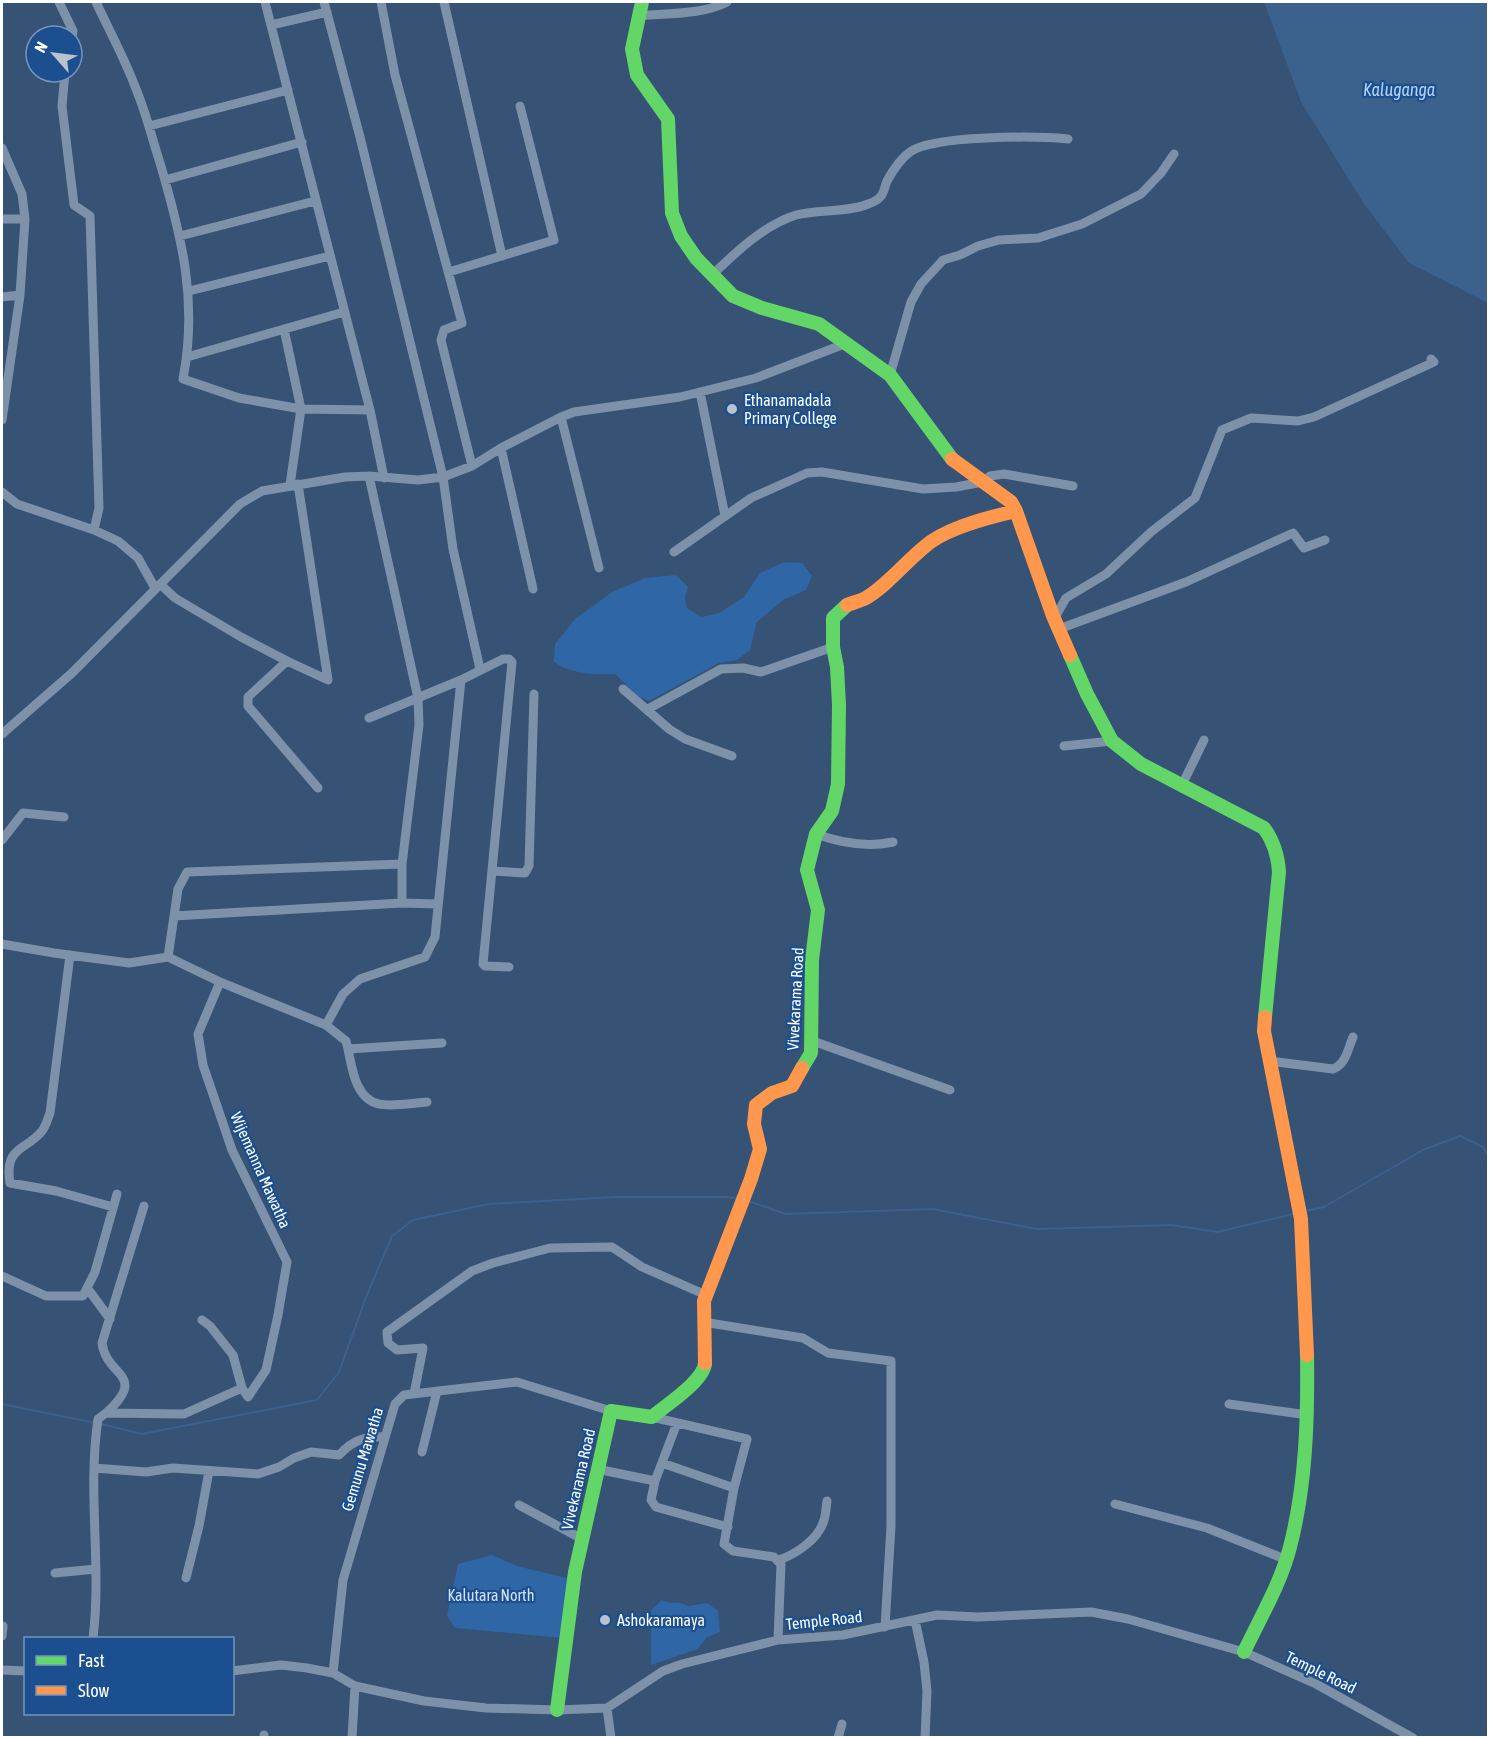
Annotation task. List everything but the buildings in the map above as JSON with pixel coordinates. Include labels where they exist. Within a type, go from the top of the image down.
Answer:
[{"type":"street","points":[[59,2],[70,24]]},
{"type":"street","points":[[96,2],[136,88],[180,236],[189,291],[188,357],[183,379],[239,398],[301,409],[370,410]]},
{"type":"street","points":[[265,2],[370,410],[384,478]]},
{"type":"street","points":[[324,2],[363,148],[443,477],[453,549],[480,669]]},
{"type":"street","points":[[381,2],[395,75],[462,322],[444,330],[441,340],[472,466]]},
{"type":"street","points":[[444,2],[502,256]]},
{"type":"street","points":[[642,2],[632,49],[637,75],[668,119],[672,213],[681,236],[696,258],[711,276],[733,296],[762,308],[819,324],[890,375],[951,458],[1011,502],[1056,624],[1087,694],[1112,741],[1142,764],[1264,828],[1274,842],[1280,872],[1264,1031],[1300,1213],[1307,1326],[1308,1414],[1299,1502],[1290,1548],[1272,1594],[1244,1652]]},
{"type":"street","points":[[639,16],[691,11],[719,6],[727,2]]},
{"type":"street","points":[[271,25],[327,12]]},
{"type":"street","points":[[64,84],[62,106],[74,205],[90,216],[99,508],[94,530]]},
{"type":"street","points":[[149,126],[288,90]]},
{"type":"street","points":[[449,272],[554,240],[520,106]]},
{"type":"street","points":[[711,276],[756,237],[779,222],[797,215],[852,209],[880,197],[898,163],[911,150],[941,142],[991,137],[1041,136],[1068,139]]},
{"type":"street","points":[[165,180],[302,142]]},
{"type":"street","points":[[2,148],[22,194],[25,219],[20,295],[2,420]]},
{"type":"street","points":[[890,375],[911,302],[921,284],[944,260],[999,240],[1038,238],[1082,224],[1141,194],[1161,173],[1174,154]]},
{"type":"street","points":[[180,236],[315,201]]},
{"type":"street","points":[[2,219],[25,219]]},
{"type":"street","points":[[189,291],[330,255]]},
{"type":"street","points":[[2,297],[20,295]]},
{"type":"street","points":[[188,357],[344,312]]},
{"type":"street","points":[[2,492],[17,504],[94,530],[118,541],[138,558],[158,586],[175,598],[242,637],[327,680],[294,484],[301,409],[284,329]]},
{"type":"street","points":[[2,734],[72,673],[240,504],[262,491],[345,477],[369,476],[418,480],[443,477],[472,466],[501,448],[574,412],[680,397],[756,378],[847,343]]},
{"type":"street","points":[[1056,624],[1066,598],[1106,574],[1151,532],[1195,498],[1222,430],[1251,418],[1298,421],[1314,417],[1434,362],[1431,359]]},
{"type":"street","points":[[700,392],[725,516]]},
{"type":"street","points":[[561,417],[599,568]]},
{"type":"street","points":[[501,448],[533,589]]},
{"type":"street","points":[[674,552],[751,498],[807,473],[822,472],[923,489],[956,487],[983,482],[990,476],[1004,474],[1073,486]]},
{"type":"street","points":[[369,476],[418,698],[419,725],[402,864],[402,903]]},
{"type":"street","name":"Vivekarama Road","points":[[557,1710],[575,1572],[611,1411],[652,1417],[699,1378],[705,1367],[703,1322],[706,1295],[760,1149],[754,1124],[756,1105],[772,1094],[792,1086],[811,1053],[812,960],[818,910],[807,870],[816,834],[832,811],[838,784],[839,705],[837,667],[833,647],[833,618],[845,605],[864,599],[879,590],[904,564],[934,540],[985,518],[1016,512]]},
{"type":"street","points":[[1056,624],[1186,582],[1293,534],[1304,548],[1325,540]]},
{"type":"street","points":[[648,709],[721,669],[743,668],[760,672],[833,647]]},
{"type":"street","points":[[369,718],[461,680],[503,659],[510,659],[512,662],[483,964],[509,967]]},
{"type":"street","points":[[288,660],[248,697],[248,706],[318,788]]},
{"type":"street","points":[[326,1025],[343,994],[360,980],[425,957],[435,937],[461,680]]},
{"type":"street","points":[[623,689],[669,729],[685,739],[732,756]]},
{"type":"street","points":[[492,871],[525,873],[529,866],[534,694]]},
{"type":"street","points":[[1182,785],[1204,740]]},
{"type":"street","points":[[1064,746],[1112,741]]},
{"type":"street","points":[[2,840],[23,813],[64,817]]},
{"type":"street","points":[[816,834],[842,843],[893,842]]},
{"type":"street","points":[[168,957],[178,889],[187,872],[402,864]]},
{"type":"street","points":[[174,916],[402,903],[438,904]]},
{"type":"street","points":[[2,944],[129,963],[168,957],[220,982],[326,1025],[346,1041],[355,1080],[366,1098],[378,1104],[427,1102]]},
{"type":"street","points":[[70,955],[50,1113],[43,1130],[16,1150],[8,1170],[10,1183],[56,1191],[113,1207]]},
{"type":"street","name":"Wijemanna Mawatha","points":[[106,1413],[184,1414],[242,1388],[248,1397],[266,1370],[287,1262],[232,1150],[203,1065],[198,1034],[220,982]]},
{"type":"street","points":[[1269,1061],[1333,1069],[1340,1066],[1353,1037]]},
{"type":"street","points":[[810,1040],[950,1090]]},
{"type":"street","points":[[348,1048],[442,1043]]},
{"type":"street","points":[[2,1276],[46,1296],[83,1296],[95,1272],[117,1194]]},
{"type":"street","points":[[93,1637],[96,1616],[93,1468],[96,1431],[98,1419],[120,1400],[125,1383],[124,1377],[103,1354],[102,1342],[144,1206]]},
{"type":"street","points":[[611,1411],[517,1382],[414,1394],[423,1348],[397,1350],[388,1343],[387,1332],[472,1271],[550,1248],[612,1247],[642,1268],[706,1295]]},
{"type":"street","points":[[88,1290],[110,1318]]},
{"type":"street","points":[[202,1320],[210,1326],[233,1355],[242,1388]]},
{"type":"street","points":[[703,1322],[803,1338],[828,1353],[891,1361],[891,1527],[885,1627]]},
{"type":"street","points":[[422,1452],[437,1391]]},
{"type":"street","name":"Gemunu Mawatha","points":[[333,1672],[343,1580],[395,1404],[404,1395],[414,1394]]},
{"type":"street","points":[[1228,1404],[1308,1414]]},
{"type":"street","points":[[652,1417],[747,1439],[734,1488],[724,1544],[733,1551],[774,1557],[779,1560],[781,1564],[778,1640]]},
{"type":"street","points":[[677,1423],[655,1481],[651,1500],[656,1507],[728,1527]]},
{"type":"street","points":[[93,1468],[146,1472],[173,1468],[258,1474],[311,1452],[339,1455],[351,1443],[361,1438],[385,1437]]},
{"type":"street","points":[[662,1463],[734,1488]]},
{"type":"street","points":[[597,1469],[655,1481]]},
{"type":"street","points":[[186,1578],[209,1471]]},
{"type":"street","points":[[779,1560],[792,1556],[810,1541],[824,1522],[827,1501]]},
{"type":"street","points":[[1115,1504],[1207,1528],[1285,1559]]},
{"type":"street","points":[[519,1505],[582,1539]]},
{"type":"street","points":[[55,1573],[96,1569]]},
{"type":"street","name":"Temple Road","points":[[607,1708],[663,1671],[682,1664],[778,1640],[843,1635],[937,1615],[978,1617],[1092,1612],[1128,1619],[1244,1652],[1316,1684],[1413,1737]]},
{"type":"street","points":[[915,1620],[927,1690],[925,1737]]},
{"type":"street","points":[[234,1671],[281,1665],[333,1672],[355,1686],[424,1701],[486,1708],[557,1710],[607,1708],[611,1737]]},
{"type":"street","points":[[2,1670],[24,1671]]},
{"type":"street","points":[[352,1737],[355,1686]]},
{"type":"street","points":[[838,1737],[842,1724]]},
{"type":"green space","points":[[784,562],[802,563],[812,576],[806,590],[783,600],[757,622],[750,650],[737,660],[719,663],[649,701],[638,696],[615,674],[575,671],[554,662],[555,644],[575,619],[612,592],[645,578],[676,575],[688,587],[685,597],[687,608],[701,617],[719,613],[744,597],[760,573]]},
{"type":"green space","name":"Kalutara North","points":[[492,1555],[517,1566],[571,1579],[563,1638],[455,1628],[447,1616],[458,1564]]},
{"type":"green space","points":[[662,1600],[688,1606],[707,1603],[718,1611],[720,1632],[707,1637],[698,1649],[651,1665],[651,1610]]},
{"type":"water","name":"Kaluganga","points":[[1264,2],[1488,2],[1488,303],[1409,263],[1364,204],[1301,102]]},
{"type":"waterway","points":[[1305,1211],[1324,1207],[1423,1150],[1460,1136],[1483,1147],[1488,1155]]},
{"type":"waterway","points":[[101,1424],[142,1434],[317,1400],[339,1372],[365,1300],[392,1236],[413,1220],[489,1204],[616,1197],[728,1197],[739,1199]]},
{"type":"waterway","points":[[748,1201],[786,1214],[933,1209],[1036,1229],[1172,1225],[1218,1232],[1293,1214]]},
{"type":"waterway","points":[[2,1404],[96,1423]]},
{"type":"traffic: fast","points":[[642,2],[632,49],[637,75],[668,119],[672,213],[681,236],[696,258],[733,296],[762,308],[819,324],[890,375],[952,459]]},
{"type":"traffic: fast","points":[[802,1068],[811,1053],[812,960],[818,910],[807,870],[816,834],[832,811],[838,784],[839,705],[837,667],[833,647],[833,618],[847,605]]},
{"type":"traffic: fast","points":[[1070,655],[1087,694],[1112,741],[1141,764],[1264,828],[1270,838],[1279,872],[1265,1017]]},
{"type":"traffic: fast","points":[[1244,1652],[1281,1574],[1295,1524],[1305,1451],[1307,1355]]},
{"type":"traffic: fast","points":[[557,1710],[575,1572],[611,1411],[652,1417],[691,1385],[703,1370],[705,1363]]},
{"type":"traffic: slow","points":[[952,459],[1011,502],[1053,616],[1070,655]]},
{"type":"traffic: slow","points":[[847,605],[873,594],[932,541],[972,523],[1016,511]]},
{"type":"traffic: slow","points":[[1265,1017],[1264,1031],[1301,1219],[1307,1355]]},
{"type":"traffic: slow","points":[[705,1363],[704,1301],[751,1179],[760,1149],[754,1124],[756,1105],[772,1093],[792,1086],[802,1068]]},
{"type":"place","name":"Ethanamadala Primary College","points":[[732,409]]},
{"type":"place","name":"Ashokaramaya","points":[[605,1620]]}]
